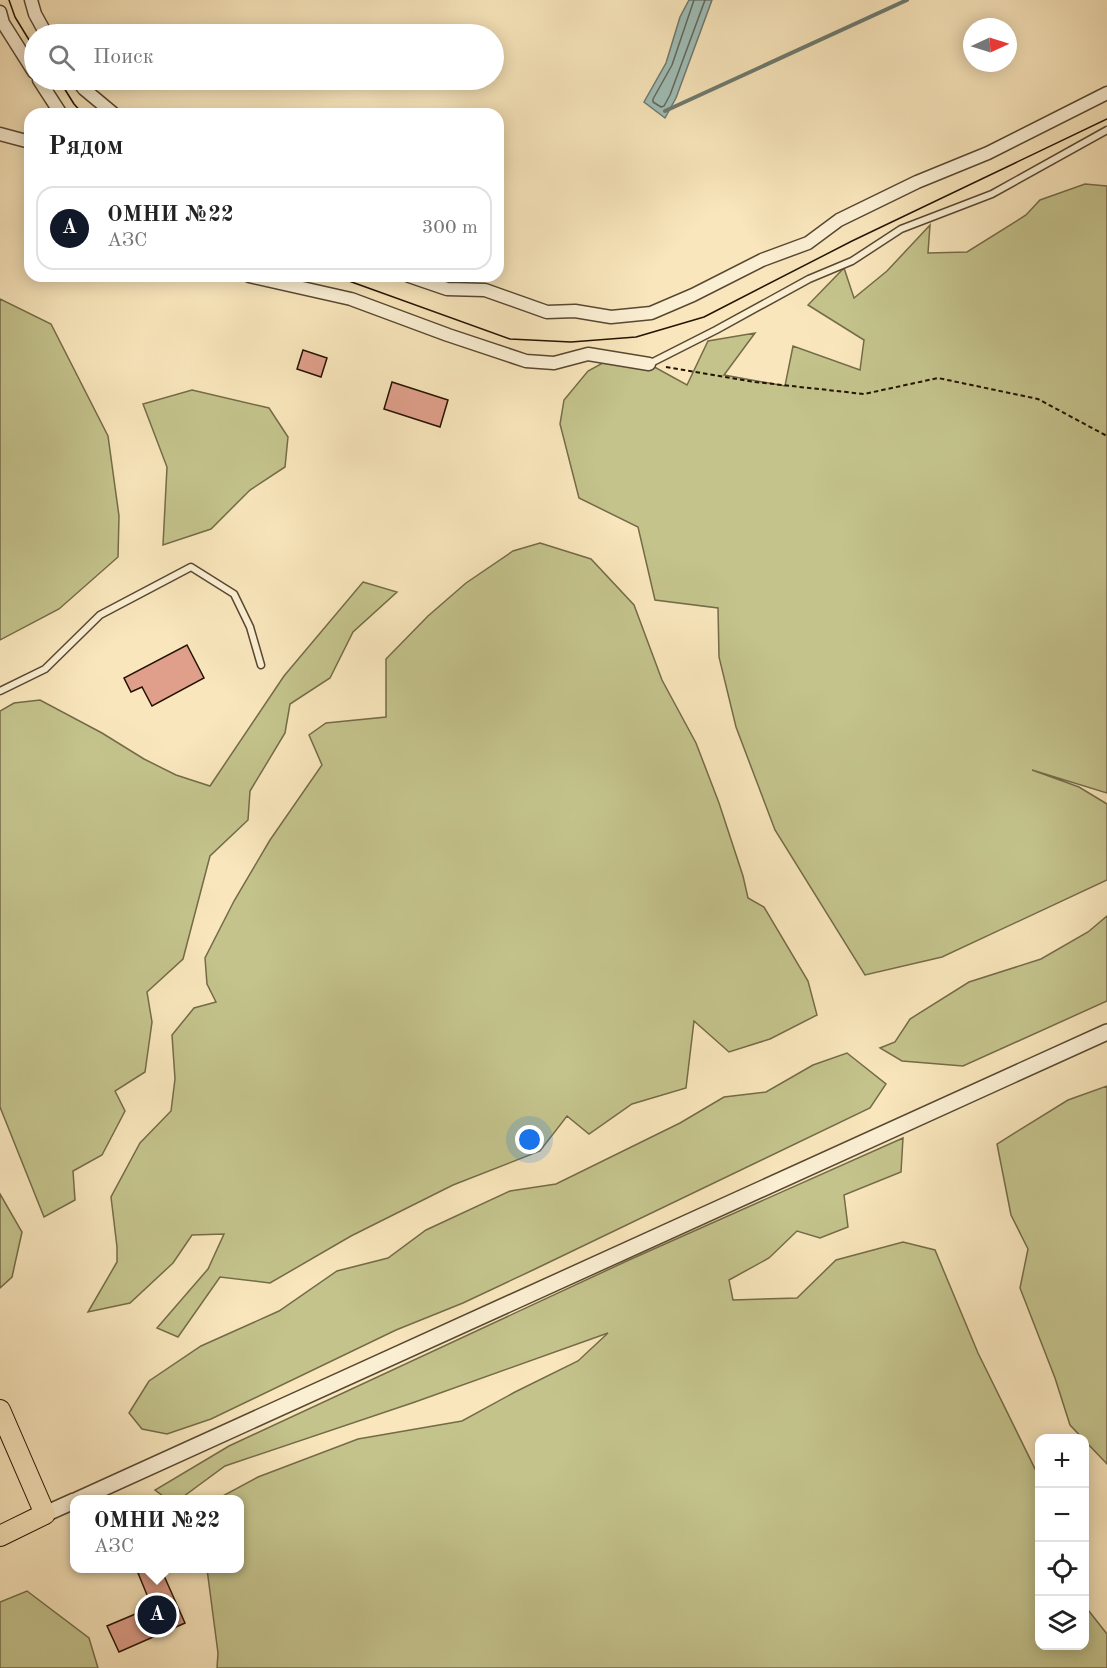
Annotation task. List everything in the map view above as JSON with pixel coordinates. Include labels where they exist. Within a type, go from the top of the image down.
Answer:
[{"type":"main road","points":[[0,1410],[45,1514],[0,1536]]},
{"type":"street","points":[[31,0],[40,24]]},
{"type":"street","points":[[0,12],[3,23],[24,56]]},
{"type":"street","points":[[45,90],[57,108]]},
{"type":"street","points":[[85,90],[107,108]]},
{"type":"street","points":[[427,282],[447,289],[485,290],[547,312],[575,311],[611,317],[651,313],[693,295],[762,260],[808,243],[839,220],[917,182],[988,153],[1107,93]]},
{"type":"street","points":[[0,135],[24,141]]},
{"type":"street","points":[[276,282],[351,299],[526,361],[554,363],[588,354],[649,363]]},
{"type":"street","points":[[87,1495],[1107,1032]]},
{"type":"street","points":[[45,1514],[70,1503]]},
{"type":"lane","points":[[649,363],[716,330],[809,279],[852,261],[901,229],[992,194],[1107,130]]},
{"type":"lane","points":[[0,691],[45,669],[100,615],[191,567],[234,594],[250,627],[261,665]]},
{"type":"path","points":[[649,363],[755,382],[864,394],[938,378],[1038,399],[1107,436]]},
{"type":"shaded area","points":[[1085,184],[1107,186],[1107,793],[1032,770],[1079,787],[1107,804],[1107,880],[942,957],[865,975],[775,830],[736,727],[719,657],[718,608],[655,600],[638,527],[579,498],[560,424],[564,400],[588,371],[619,354],[649,364],[687,385],[708,341],[755,333],[724,375],[785,386],[793,346],[860,370],[864,340],[808,305],[844,268],[854,298],[887,271],[930,225],[928,253],[967,252],[1026,215],[1040,200]]},
{"type":"shaded area","points":[[0,299],[51,324],[108,436],[119,516],[118,557],[59,609],[0,640]]},
{"type":"shaded area","points":[[192,390],[269,408],[288,437],[285,467],[250,490],[211,529],[163,545],[167,467],[143,404]]},
{"type":"shaded area","points":[[540,543],[591,559],[634,605],[662,680],[696,743],[719,803],[748,898],[764,907],[808,981],[817,1015],[770,1039],[729,1052],[694,1021],[686,1088],[632,1104],[589,1134],[567,1116],[540,1151],[453,1185],[351,1236],[270,1283],[220,1277],[178,1337],[157,1328],[208,1269],[224,1234],[192,1235],[173,1263],[130,1303],[88,1312],[117,1262],[111,1197],[140,1143],[171,1111],[175,1079],[172,1035],[194,1008],[216,1002],[207,984],[205,958],[234,901],[270,840],[322,765],[309,735],[326,723],[386,717],[386,659],[428,616],[466,583],[513,551]]},
{"type":"shaded area","points":[[363,582],[397,592],[353,632],[330,678],[290,704],[285,733],[250,791],[248,820],[210,856],[183,959],[147,992],[152,1022],[145,1072],[115,1091],[125,1111],[102,1155],[73,1171],[75,1200],[44,1217],[0,1107],[0,711],[14,703],[40,700],[102,733],[144,759],[176,775],[210,786],[284,676]]},
{"type":"shaded area","points":[[1107,916],[1107,1001],[963,1066],[902,1061],[880,1048],[895,1042],[910,1019],[969,982],[1041,959],[1088,932]]},
{"type":"shaded area","points":[[847,1053],[886,1084],[870,1108],[533,1270],[463,1303],[396,1330],[211,1419],[167,1434],[142,1429],[129,1413],[149,1381],[201,1346],[279,1311],[337,1271],[388,1258],[426,1230],[510,1191],[556,1184],[680,1123],[724,1097],[766,1092],[813,1065]]},
{"type":"shaded area","points":[[1107,1086],[1107,1464],[1089,1445],[1089,1434],[1079,1434],[1070,1425],[1055,1378],[1020,1288],[1028,1249],[1011,1215],[997,1144],[1068,1100]]},
{"type":"shaded area","points":[[903,1138],[901,1172],[844,1195],[848,1227],[820,1238],[797,1231],[769,1258],[729,1280],[733,1300],[797,1298],[836,1260],[903,1242],[935,1250],[978,1353],[1035,1469],[1035,1650],[1089,1650],[1089,1611],[1107,1634],[1107,1668],[217,1668],[218,1653],[208,1573],[244,1573],[244,1495],[224,1495],[258,1477],[358,1439],[462,1421],[578,1361],[608,1333],[415,1402],[225,1466],[185,1495],[162,1495],[155,1490],[229,1446],[629,1260]]},
{"type":"shaded area","points":[[0,1194],[22,1232],[12,1277],[0,1288]]},
{"type":"shaded area","points":[[27,1591],[89,1638],[98,1668],[0,1668],[0,1602]]},
{"type":"water","points":[[689,0],[712,0],[676,98],[665,118],[644,102],[666,63],[680,17]]},
{"type":"building","points":[[303,350],[327,358],[321,377],[297,369]]},
{"type":"building","points":[[392,382],[448,400],[440,427],[384,409]]},
{"type":"building","points":[[187,645],[204,678],[152,706],[142,687],[131,692],[124,678]]},
{"type":"building","points":[[138,1573],[163,1573],[185,1623],[119,1652],[107,1626],[152,1607]]},
{"type":"waterway","points":[[665,111],[907,0]]},
{"type":"tram line","points":[[9,0],[15,17],[24,32]]},
{"type":"tram line","points":[[65,90],[78,108]]},
{"type":"tram line","points":[[352,282],[510,339],[571,342],[636,337],[704,317],[852,241],[1107,119]]},
{"type":"place","name":"ОМНИ №22","points":[[157,1615]]}]
